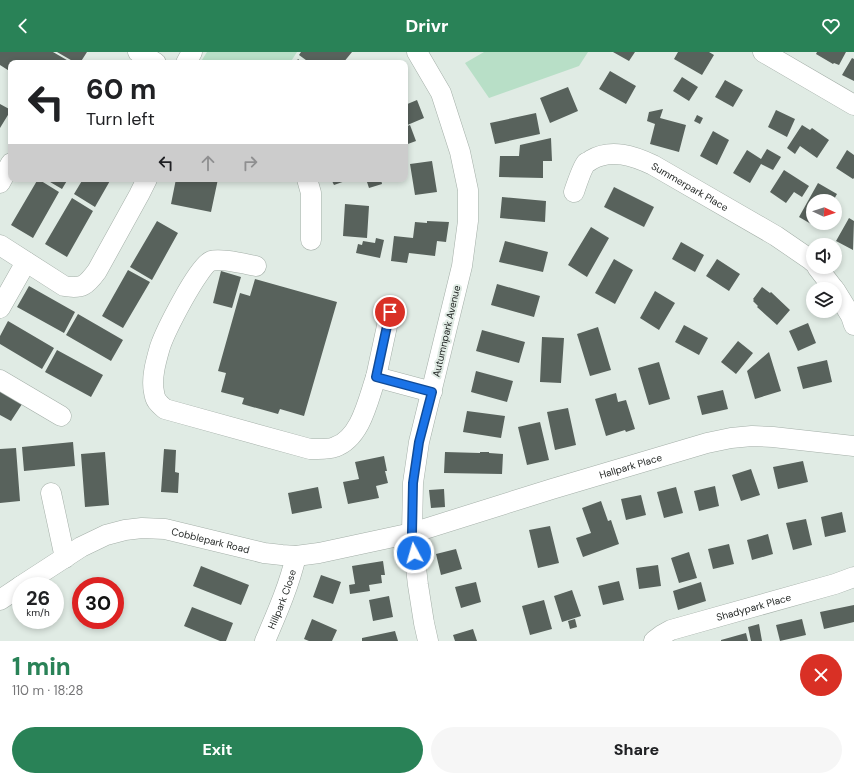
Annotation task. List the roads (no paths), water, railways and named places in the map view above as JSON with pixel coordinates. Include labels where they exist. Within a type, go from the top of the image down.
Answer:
[{"type":"street","points":[[138,52],[151,60]]},
{"type":"street","name":"Autumnpark Avenue","points":[[417,52],[441,92],[460,152],[468,190],[468,221],[462,266],[419,442],[413,483],[412,533],[418,585],[428,641]]},
{"type":"street","points":[[763,52],[854,105]]},
{"type":"street","name":"Summerpark Place","points":[[574,192],[586,164],[598,156],[607,154],[637,158],[653,165],[776,236],[806,257]]},
{"type":"street","points":[[0,183],[8,168]]},
{"type":"street","points":[[0,245],[64,286],[75,288],[83,286],[90,281],[97,271],[146,182]]},
{"type":"street","points":[[308,182],[311,193],[311,240]]},
{"type":"street","points":[[256,266],[218,260],[205,265],[198,274],[176,312],[160,346],[154,376],[154,392],[156,402],[165,409],[310,449],[334,448],[343,443],[354,433],[363,416],[376,377],[390,312]]},
{"type":"street","points":[[0,308],[26,262]]},
{"type":"street","points":[[842,302],[851,316],[854,325]]},
{"type":"street","points":[[376,377],[432,392]]},
{"type":"street","points":[[0,380],[62,416]]},
{"type":"street","name":"Hallpark Place","points":[[412,533],[706,443],[752,436],[854,444]]},
{"type":"street","points":[[51,493],[65,558]]},
{"type":"street","name":"Cobblepark Road","points":[[35,577],[81,547],[106,535],[125,530],[142,528],[165,529],[282,556],[319,553],[412,533]]},
{"type":"street","name":"Hillpark Close","points":[[265,641],[291,576],[296,556]]},
{"type":"street","name":"Shadypark Place","points":[[654,641],[671,630],[835,584],[854,577]]},
{"type":"street","name":"Cobblepark Road","points":[[0,600],[12,592]]}]
